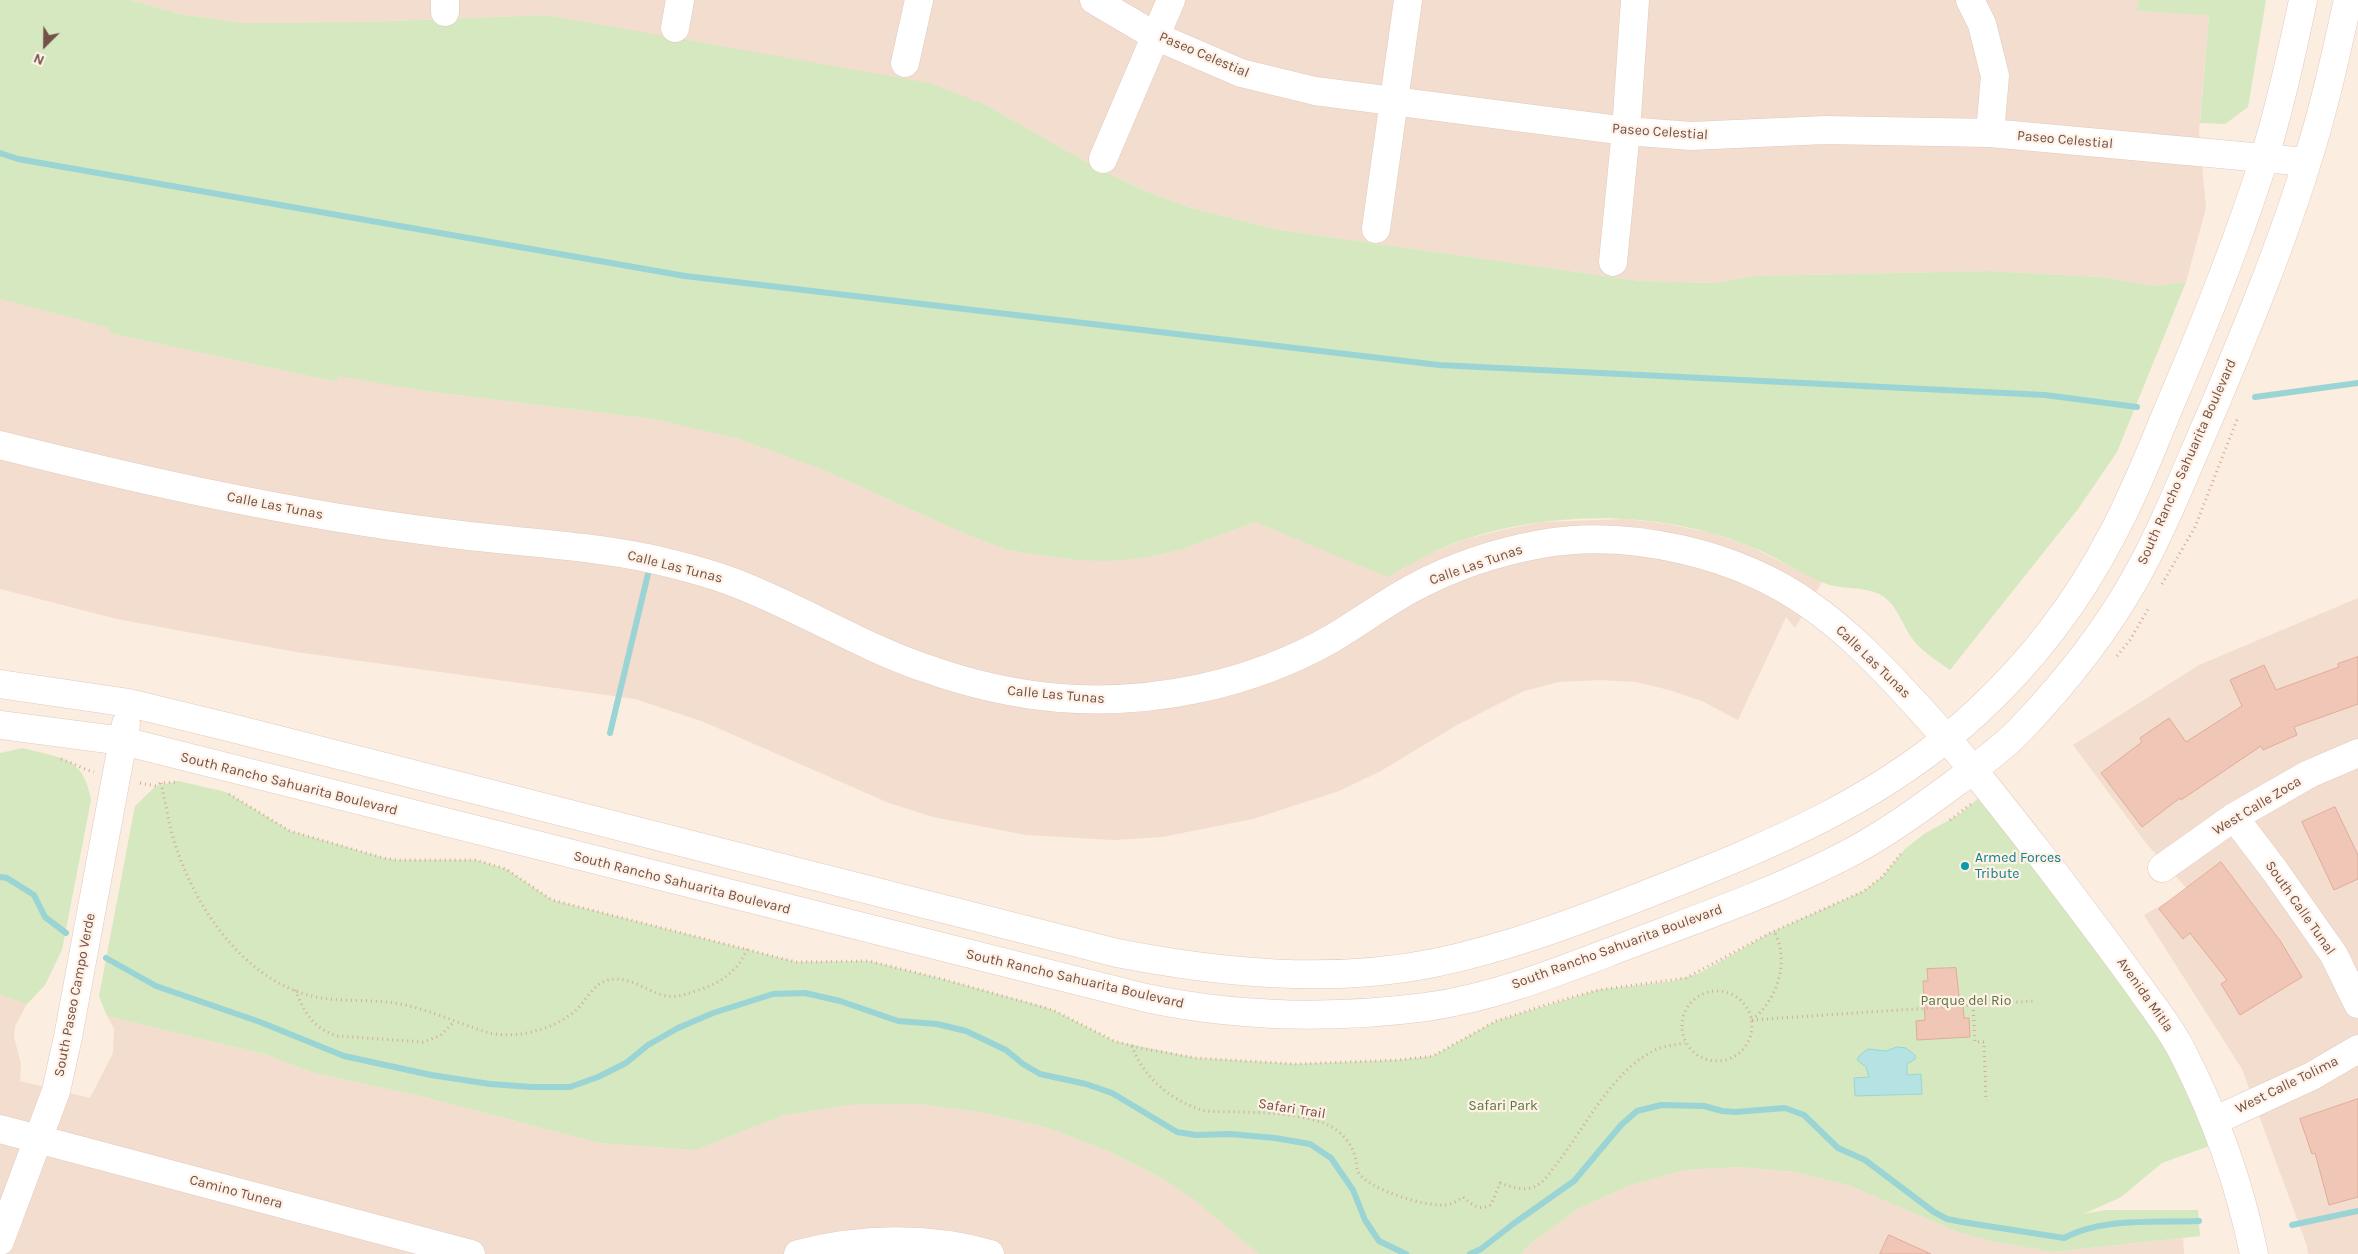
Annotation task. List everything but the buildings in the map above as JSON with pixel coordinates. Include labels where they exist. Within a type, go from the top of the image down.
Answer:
[{"type":"street","points":[[675,28],[680,0]]},
{"type":"street","points":[[904,63],[919,0]]},
{"type":"street","name":"Paseo Celestial","points":[[1094,0],[1155,36],[1241,73],[1315,91],[1626,131],[1691,136],[1825,130],[1990,133],[2307,162]]},
{"type":"street","points":[[1103,159],[1171,0]]},
{"type":"street","points":[[1376,229],[1408,0]]},
{"type":"street","points":[[1613,262],[1636,0]]},
{"type":"street","points":[[1970,0],[1982,24],[1995,76],[1990,133]]},
{"type":"street","points":[[0,684],[129,703],[1117,953],[1202,968],[1290,974],[1355,973],[1435,963],[1532,937],[1634,899],[1788,837],[1830,816],[1884,784],[1947,737],[1976,713],[2030,657],[2076,596],[2102,554],[2141,473],[2192,355],[2219,287],[2264,159],[2290,61],[2303,0]]},
{"type":"street","name":"South Rancho Sahuarita Boulevard","points":[[0,725],[123,741],[1188,1007],[1264,1014],[1354,1013],[1429,1006],[1485,994],[1557,972],[1703,917],[1794,880],[1843,857],[1907,819],[1981,779],[2017,733],[2079,662],[2134,580],[2156,538],[2226,377],[2262,288],[2307,162],[2332,73],[2348,0]]},
{"type":"street","name":"Calle Las Tunas","points":[[0,444],[138,479],[302,512],[437,532],[581,547],[649,558],[733,582],[886,653],[951,677],[1024,694],[1099,700],[1180,693],[1263,671],[1332,639],[1421,583],[1460,567],[1503,553],[1547,543],[1594,540],[1637,542],[1682,550],[1728,563],[1770,581],[1809,603],[1852,638],[1947,737],[1981,779]]},
{"type":"street","name":"South Paseo Campo Verde","points":[[0,1241],[56,1091],[117,777],[129,703]]},
{"type":"street","name":"West Calle Zoca","points":[[2162,868],[2234,818],[2309,774],[2358,754]]},
{"type":"street","name":"Avenida Mitla","points":[[1981,779],[2103,935],[2178,1042],[2216,1120],[2244,1205],[2254,1254]]},
{"type":"street","name":"South Calle Tunal","points":[[2234,818],[2276,871],[2334,955],[2358,1004]]},
{"type":"street","name":"West Calle Tolima","points":[[2216,1120],[2312,1076],[2358,1049]]},
{"type":"street","name":"Camino Tunera","points":[[0,1129],[471,1254]]},
{"type":"street","points":[[798,1254],[861,1242],[947,1245],[990,1254]]},
{"type":"path","points":[[2158,592],[2195,526],[2242,408]]},
{"type":"path","points":[[2111,662],[2130,640],[2149,608]]},
{"type":"path","points":[[56,758],[72,762],[80,768],[156,786],[178,781],[188,783]]},
{"type":"path","points":[[1946,822],[1960,814],[1981,779]]},
{"type":"path","points":[[162,784],[180,860],[208,915],[231,944],[253,964],[295,990],[316,997],[403,1004],[454,1022],[503,1036],[531,1032],[564,1018],[574,1012],[600,984],[615,980],[634,983],[667,996],[682,996],[708,988],[722,981],[736,967],[746,949]]},
{"type":"path","points":[[226,792],[296,833],[397,860],[476,860],[506,869],[552,900],[796,962],[868,962],[942,979],[1054,1010],[1114,1041],[1132,1046],[1196,1058],[1265,1064],[1398,1060],[1433,1056],[1496,1020],[1598,990],[1686,978],[1774,931],[1864,891],[1882,877],[1905,849]]},
{"type":"path","points":[[1752,1020],[1767,1003],[1782,967],[1782,951],[1774,931]]},
{"type":"path","points":[[295,990],[308,1017],[315,1025],[325,1032],[338,1036],[423,1042],[440,1036],[454,1022]]},
{"type":"path","points":[[1710,991],[1732,994],[1742,1001],[1749,1011],[1752,1020],[1752,1035],[1747,1046],[1738,1055],[1728,1060],[1715,1062],[1694,1054],[1685,1043],[1681,1023],[1684,1012],[1699,995],[1710,991]]},
{"type":"path","points":[[1752,1020],[2033,1002]]},
{"type":"path","points":[[1973,1005],[1975,1042],[1984,1042],[1986,1101]]},
{"type":"path","name":"Safari Trail","points":[[1132,1046],[1138,1061],[1155,1082],[1192,1108],[1205,1112],[1290,1117],[1326,1124],[1338,1130],[1352,1147],[1358,1172],[1372,1184],[1412,1200],[1439,1205],[1449,1205],[1463,1196],[1474,1206],[1481,1208],[1491,1205],[1500,1183],[1523,1189],[1535,1187],[1543,1181],[1587,1119],[1624,1076],[1657,1050],[1685,1043]]},
{"type":"shaded area","points":[[130,0],[2139,0],[2138,11],[2209,14],[2199,132],[2206,208],[2186,282],[2155,286],[2099,277],[1988,271],[1755,276],[1714,283],[1641,281],[1279,230],[1188,207],[1143,190],[1099,169],[984,104],[546,15],[364,22],[243,23],[180,14]]},
{"type":"shaded area","points":[[0,299],[111,328],[109,333],[337,382],[338,375],[425,391],[653,419],[739,439],[823,470],[970,536],[1008,550],[1039,555],[1075,560],[1149,557],[1183,549],[1255,522],[1388,576],[1425,556],[1463,540],[1502,530],[1542,522],[1626,519],[1668,524],[1711,533],[1749,546],[1822,582],[1795,628],[1786,617],[1738,720],[1702,701],[1636,682],[1600,680],[1559,682],[1524,691],[1457,725],[1381,771],[1339,791],[1253,819],[1162,837],[1114,840],[1026,835],[933,817],[889,803],[704,722],[635,699],[296,652],[117,619],[0,589]]},
{"type":"shaded area","points":[[2358,598],[2358,1254],[2308,1254],[2307,1246],[2242,1069],[2144,915],[2188,890],[2146,843],[2073,745],[2199,665]]},
{"type":"shaded area","points":[[0,995],[27,1004],[15,1026],[14,1037],[21,1064],[20,1081],[90,1098],[113,1053],[114,1029],[107,1016],[264,1054],[314,1073],[420,1096],[599,1143],[695,1150],[785,1115],[850,1105],[916,1104],[981,1112],[1045,1127],[1106,1150],[1165,1180],[1193,1199],[1259,1254],[0,1254]]},
{"type":"shaded area","points":[[1740,1167],[1794,1172],[1848,1185],[1958,1232],[1994,1242],[2053,1252],[2183,1238],[2184,1254],[1521,1254],[1530,1244],[1578,1209],[1628,1186],[1685,1170]]},
{"type":"green space","points":[[0,0],[130,0],[180,14],[243,23],[364,22],[546,15],[929,83],[984,104],[1099,169],[1143,190],[1188,207],[1279,230],[1641,281],[1714,283],[1755,276],[1988,271],[2099,277],[2155,286],[2186,282],[2117,452],[2078,509],[1950,670],[1919,646],[1910,636],[1891,603],[1879,594],[1824,583],[1759,550],[1715,534],[1644,520],[1570,519],[1533,523],[1498,530],[1463,540],[1444,548],[1388,577],[1255,522],[1183,549],[1149,557],[1110,561],[1076,560],[1008,550],[970,536],[823,470],[739,439],[653,419],[425,391],[338,376],[337,382],[109,333],[110,328],[0,299]]},
{"type":"green space","points":[[2139,0],[2266,0],[2248,107],[2225,124],[2200,123],[2209,15],[2137,11]]},
{"type":"green space","points":[[23,748],[59,757],[76,767],[87,785],[91,800],[62,950],[45,985],[27,1004],[0,995],[0,753]]},
{"type":"green space","points":[[178,781],[226,792],[290,831],[384,858],[397,860],[476,860],[506,869],[552,900],[796,962],[869,961],[1041,1006],[1053,1010],[1114,1041],[1196,1058],[1296,1064],[1398,1060],[1433,1056],[1496,1021],[1598,990],[1674,981],[1700,973],[1770,933],[1864,891],[1882,877],[1905,849],[1924,834],[1960,814],[1989,789],[2086,914],[2223,1141],[2162,1163],[2121,1197],[2084,1214],[2105,1210],[2198,1210],[2200,1236],[2053,1252],[1994,1242],[1958,1232],[1848,1185],[1794,1172],[1740,1167],[1685,1170],[1628,1186],[1578,1209],[1530,1244],[1521,1254],[1259,1254],[1193,1199],[1165,1180],[1106,1150],[1045,1127],[981,1112],[916,1104],[850,1105],[785,1115],[695,1150],[599,1143],[420,1096],[314,1073],[264,1054],[107,1016],[99,996],[135,806],[156,786]]},
{"type":"water","points":[[1897,1047],[1906,1048],[1915,1055],[1915,1059],[1907,1064],[1907,1075],[1921,1074],[1922,1094],[1855,1096],[1854,1078],[1869,1077],[1866,1067],[1857,1060],[1860,1055],[1868,1049],[1886,1051]]},
{"type":"waterway","points":[[0,153],[18,159],[685,276],[1439,365],[2045,395],[2137,407]]},
{"type":"waterway","points":[[2255,397],[2358,383]]},
{"type":"waterway","points":[[610,733],[648,574]]},
{"type":"waterway","points":[[0,877],[7,878],[34,895],[45,917],[66,933]]},
{"type":"waterway","points":[[106,958],[156,986],[260,1022],[344,1056],[431,1075],[490,1084],[532,1087],[570,1087],[598,1077],[626,1063],[648,1045],[678,1028],[713,1013],[773,994],[805,993],[840,1001],[898,1021],[937,1024],[966,1031],[1006,1050],[1023,1064],[1040,1074],[1086,1084],[1112,1093],[1177,1132],[1196,1135],[1230,1134],[1275,1138],[1310,1144],[1331,1158],[1353,1190],[1365,1220],[1379,1241],[1406,1254]]},
{"type":"waterway","points":[[1470,1254],[1481,1249],[1574,1181],[1621,1125],[1637,1111],[1661,1105],[1704,1106],[1735,1112],[1785,1108],[1804,1115],[1838,1148],[1865,1160],[1934,1212],[1947,1219],[2064,1238],[2079,1231],[2112,1224],[2199,1221]]},
{"type":"waterway","points":[[2292,1225],[2358,1211]]},
{"type":"place","name":"Armed Forces Tribute","points":[[1965,866]]},
{"type":"park label","name":"Parque del Rio","points":[[1966,1001]]},
{"type":"park label","name":"Safari Park","points":[[1503,1106]]}]
